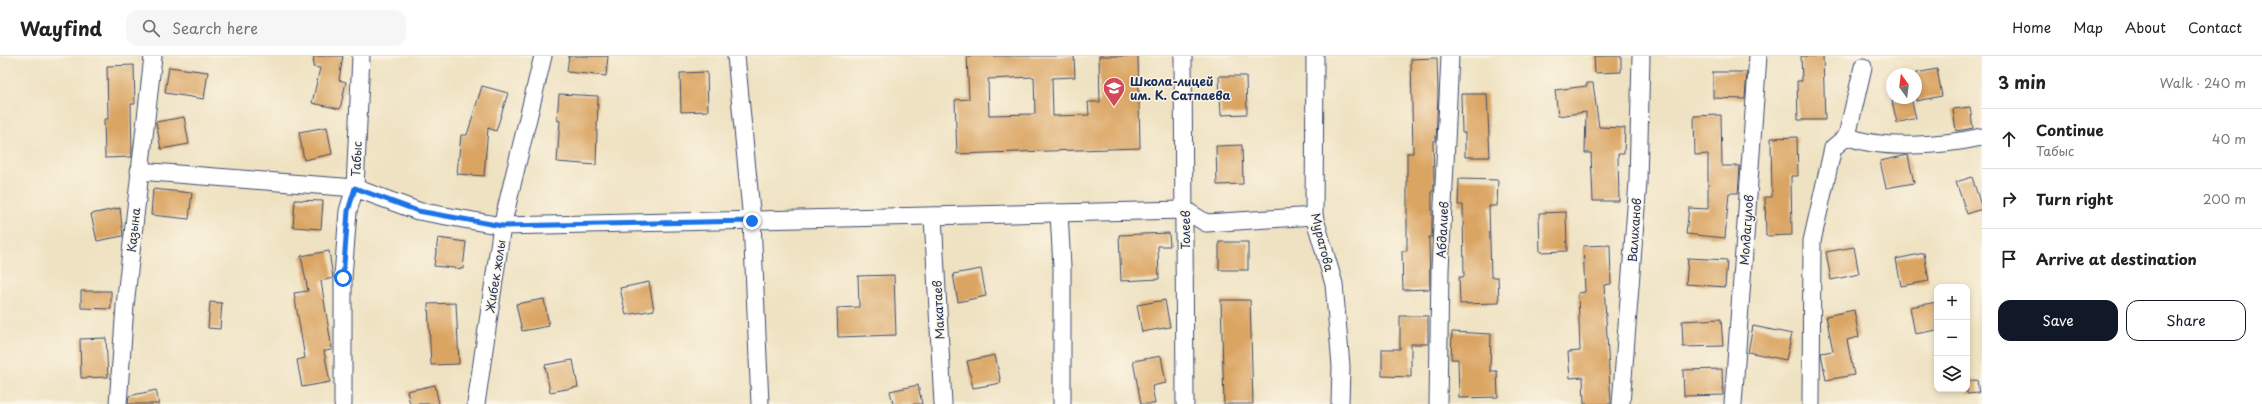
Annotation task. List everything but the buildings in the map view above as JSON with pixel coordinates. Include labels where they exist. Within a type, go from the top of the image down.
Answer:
[{"type":"street","name":"Казына","points":[[118,404],[125,306],[153,56]]},
{"type":"street","name":"Табыс","points":[[343,404],[343,278],[348,211],[355,188],[361,56]]},
{"type":"street","name":"Жибек жолы","points":[[476,404],[502,226],[543,56]]},
{"type":"street","points":[[736,56],[752,221],[760,404]]},
{"type":"street","name":"Толеев","points":[[1183,56],[1185,404]]},
{"type":"street","name":"Муратова","points":[[1315,56],[1314,216],[1334,284],[1341,366],[1340,404]]},
{"type":"street","name":"Абдалиев","points":[[1438,404],[1440,270],[1450,56]]},
{"type":"street","name":"Валиханов","points":[[1621,404],[1638,182],[1641,56]]},
{"type":"street","name":"Молдагулов","points":[[1733,404],[1758,56]]},
{"type":"street","points":[[1811,404],[1812,241],[1833,148],[1847,136],[1864,67]]},
{"type":"street","points":[[1847,136],[1863,143],[1913,144],[1955,143],[1982,137]]},
{"type":"street","points":[[139,171],[355,188],[418,211],[502,226],[1185,210],[1206,223],[1314,216]]},
{"type":"street","points":[[1060,213],[1062,267],[1062,404]]},
{"type":"street","name":"Макатаев","points":[[933,216],[943,404]]},
{"type":"place","name":"Школа-лицей им. К. Сатпаева","points":[[1114,108]]},
{"type":"route","points":[[343,278],[348,211],[355,188],[418,211],[502,226],[752,221]]}]
